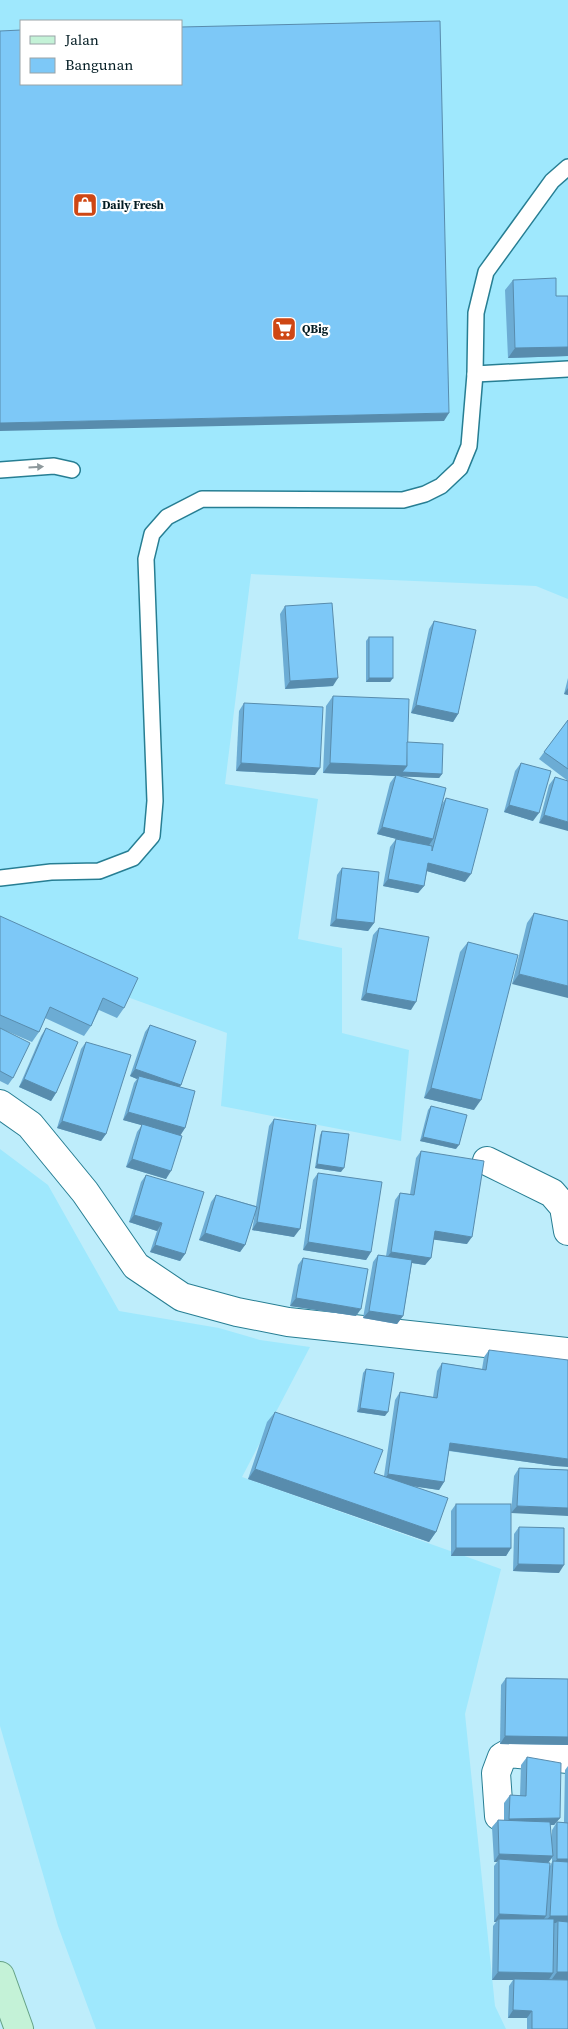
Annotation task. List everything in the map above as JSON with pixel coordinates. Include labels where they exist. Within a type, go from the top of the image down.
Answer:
[{"type":"main road","points":[[0,1976],[19,2029]]},
{"type":"street","points":[[0,1104],[30,1125],[85,1192],[136,1266],[182,1297],[237,1312],[288,1322],[568,1352]]},
{"type":"street","points":[[487,1161],[552,1193],[564,1208],[568,1231]]},
{"type":"street","points":[[499,1816],[496,1773],[502,1757],[509,1753],[568,1759]]},
{"type":"lane","points":[[0,878],[51,872],[99,872],[133,858],[152,836],[155,801],[146,558],[152,534],[166,517],[202,499],[403,500],[425,494],[441,486],[460,468],[469,446],[475,374],[476,314],[486,272],[552,181],[568,167]]},
{"type":"lane","points":[[475,374],[568,369]]},
{"type":"lane","points":[[0,470],[54,466],[72,470]]},
{"type":"shaded area","name":"QBig","points":[[0,0],[568,0],[568,599],[536,586],[251,574],[225,784],[318,799],[298,939],[342,948],[342,1033],[409,1050],[401,1141],[221,1106],[227,1033],[0,951]]},
{"type":"shaded area","points":[[0,1149],[48,1185],[119,1311],[219,1328],[260,1340],[310,1347],[242,1477],[501,1569],[465,1714],[495,2006],[506,2029],[96,2029],[58,1926],[0,1726]]},
{"type":"building","points":[[440,21],[449,413],[0,423],[0,31],[20,30],[20,85],[182,85],[182,27]]},
{"type":"building","points":[[556,278],[556,296],[568,296],[568,347],[515,348],[513,280]]},
{"type":"building","points":[[332,603],[338,678],[290,681],[285,606]]},
{"type":"building","points":[[434,621],[476,630],[458,714],[416,705]]},
{"type":"building","points":[[369,637],[393,637],[393,678],[369,678]]},
{"type":"building","points":[[333,696],[409,699],[407,766],[330,763]]},
{"type":"building","points":[[244,703],[323,707],[320,768],[241,763]]},
{"type":"building","points":[[568,720],[568,769],[544,752]]},
{"type":"building","points":[[407,742],[443,744],[442,774],[402,772],[407,766]]},
{"type":"building","points":[[521,763],[551,771],[539,813],[509,805]]},
{"type":"building","points":[[396,775],[446,788],[433,839],[382,827]]},
{"type":"building","points":[[555,777],[568,781],[568,822],[544,815]]},
{"type":"building","points":[[446,798],[488,809],[471,874],[428,863],[424,886],[388,879],[396,839],[432,846],[432,851]]},
{"type":"building","points":[[342,868],[379,872],[374,923],[336,919]]},
{"type":"building","points":[[534,913],[568,921],[568,986],[519,974]]},
{"type":"building","points":[[0,916],[138,978],[124,1008],[103,998],[91,1026],[50,1007],[39,1032],[0,1015]]},
{"type":"building","points":[[379,928],[429,937],[416,1002],[366,993]]},
{"type":"building","points":[[468,942],[518,955],[481,1100],[431,1088]]},
{"type":"building","points":[[150,1025],[196,1041],[181,1085],[135,1069]]},
{"type":"building","points":[[0,1028],[30,1043],[13,1078],[0,1071]]},
{"type":"building","points":[[46,1028],[78,1042],[56,1093],[24,1079]]},
{"type":"building","points":[[86,1042],[131,1055],[106,1134],[62,1121]]},
{"type":"building","points":[[139,1076],[195,1091],[185,1128],[128,1112]]},
{"type":"building","points":[[431,1106],[467,1115],[459,1145],[423,1137]]},
{"type":"building","points":[[274,1119],[316,1125],[300,1229],[257,1222]]},
{"type":"building","points":[[142,1124],[182,1136],[171,1171],[132,1159]]},
{"type":"building","points":[[322,1131],[349,1134],[344,1168],[317,1164]]},
{"type":"building","points":[[421,1151],[484,1161],[472,1237],[435,1231],[431,1258],[391,1252],[400,1193],[414,1195]]},
{"type":"building","points":[[318,1173],[382,1182],[371,1252],[308,1242]]},
{"type":"building","points":[[146,1175],[204,1192],[185,1254],[155,1245],[162,1223],[134,1215]]},
{"type":"building","points":[[216,1195],[257,1207],[245,1245],[205,1233]]},
{"type":"building","points":[[378,1255],[412,1260],[403,1316],[369,1311]]},
{"type":"building","points":[[303,1258],[368,1269],[361,1309],[296,1298]]},
{"type":"building","points":[[489,1350],[568,1360],[568,1459],[450,1443],[444,1482],[388,1474],[400,1392],[437,1398],[442,1363],[486,1370]]},
{"type":"building","points":[[366,1369],[394,1373],[388,1412],[360,1408]]},
{"type":"building","points":[[275,1412],[383,1450],[374,1473],[448,1498],[436,1532],[255,1469]]},
{"type":"building","points":[[519,1468],[568,1470],[568,1508],[517,1506]]},
{"type":"building","points":[[456,1504],[511,1504],[511,1548],[456,1548]]},
{"type":"building","points":[[519,1527],[564,1528],[564,1565],[518,1564]]},
{"type":"building","points":[[506,1678],[568,1679],[568,1737],[505,1736]]},
{"type":"building","points":[[527,1757],[561,1763],[560,1818],[509,1819],[510,1795],[526,1796]]},
{"type":"building","points":[[498,1820],[550,1822],[553,1856],[499,1854]]},
{"type":"building","points":[[557,1822],[568,1823],[568,1859],[557,1859]]},
{"type":"building","points":[[499,1859],[550,1863],[546,1916],[499,1914]]},
{"type":"building","points":[[553,1861],[568,1862],[568,1916],[550,1916]]},
{"type":"building","points":[[499,1919],[554,1919],[553,1973],[498,1972]]},
{"type":"building","points":[[558,1921],[568,1922],[568,1972],[557,1972]]},
{"type":"building","points":[[514,1979],[568,1980],[568,2029],[532,2029],[532,2011],[513,2010]]},
{"type":"place","name":"Daily Fresh","points":[[85,205]]},
{"type":"place","name":"QBig","points":[[284,329]]}]
